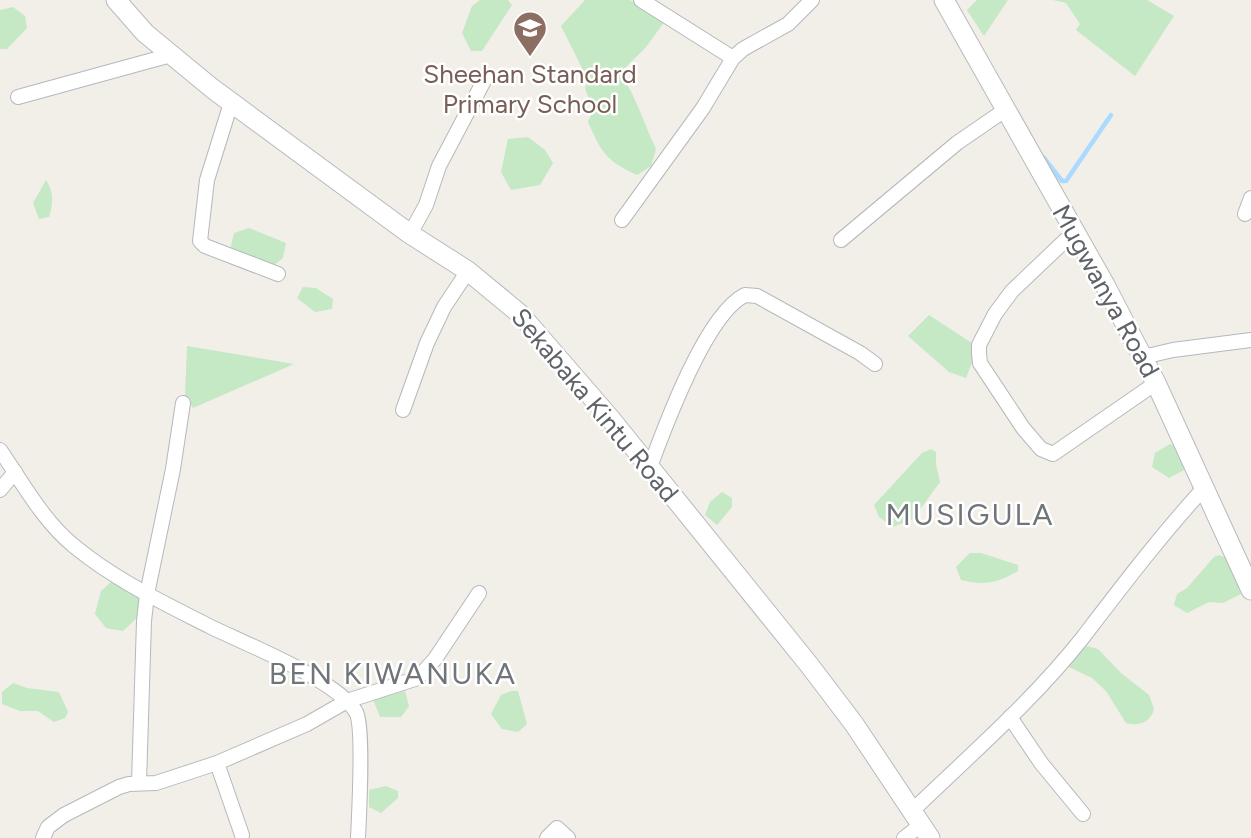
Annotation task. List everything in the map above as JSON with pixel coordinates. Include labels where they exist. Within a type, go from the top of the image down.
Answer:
[{"type":"street","name":"Sekabaka Kintu Road","points":[[116,0],[145,33],[231,103],[410,233],[468,271],[537,331],[650,467],[854,724],[921,825]]},
{"type":"street","points":[[641,0],[733,58]]},
{"type":"street","points":[[622,220],[703,108],[733,58],[743,49],[789,23],[812,0]]},
{"type":"street","name":"Mugwanya Road","points":[[944,0],[1143,358],[1251,590]]},
{"type":"street","points":[[18,97],[171,55]]},
{"type":"street","points":[[410,233],[426,205],[439,166],[486,75]]},
{"type":"street","points":[[231,103],[207,180],[200,241],[205,246],[278,274]]},
{"type":"street","points":[[841,240],[957,143],[1005,110]]},
{"type":"street","points":[[1245,214],[1251,198]]},
{"type":"street","points":[[1074,232],[1012,291],[995,314],[979,345],[980,363],[1023,428],[1041,449],[1053,454],[1156,383]]},
{"type":"street","points":[[404,410],[427,343],[444,307],[468,271]]},
{"type":"street","points":[[650,467],[674,402],[701,350],[729,306],[745,295],[757,296],[875,363]]},
{"type":"street","points":[[1143,358],[1173,350],[1251,340]]},
{"type":"street","points":[[139,783],[142,651],[147,594],[173,469],[183,403]]},
{"type":"street","points":[[0,450],[48,519],[73,546],[147,594],[295,667],[347,701],[359,718],[358,838]]},
{"type":"street","points":[[0,489],[15,472]]},
{"type":"street","points":[[904,838],[921,825],[1010,717],[1084,636],[1139,562],[1205,487]]},
{"type":"street","points":[[43,838],[48,828],[64,815],[119,787],[156,783],[217,763],[307,724],[347,701],[422,675],[479,593]]},
{"type":"street","points":[[1010,717],[1041,763],[1083,814]]},
{"type":"street","points":[[217,763],[242,835]]},
{"type":"street","points":[[547,838],[557,828],[568,838]]},
{"type":"green space","points":[[480,0],[508,0],[512,5],[482,51],[471,51],[462,33],[472,6]]},
{"type":"green space","points":[[585,0],[630,0],[665,21],[646,47],[620,73],[656,149],[651,166],[637,175],[611,160],[597,141],[588,122],[593,110],[585,88],[588,80],[561,26]]},
{"type":"green space","points":[[977,0],[1008,0],[984,36],[967,10]]},
{"type":"green space","points":[[1053,0],[1147,0],[1174,16],[1135,76],[1076,30],[1080,24],[1066,3]]},
{"type":"green space","points":[[13,7],[25,16],[27,28],[7,49],[0,49],[0,10]]},
{"type":"green space","points":[[528,137],[545,150],[553,163],[540,185],[511,190],[501,172],[508,139]]},
{"type":"green space","points":[[46,180],[52,194],[51,207],[49,217],[39,219],[33,203]]},
{"type":"green space","points":[[249,228],[286,243],[283,258],[272,267],[230,251],[234,233]]},
{"type":"green space","points":[[303,287],[316,288],[333,299],[332,309],[315,312],[297,298]]},
{"type":"green space","points":[[929,315],[978,347],[966,378],[949,372],[908,336]]},
{"type":"green space","points":[[187,346],[294,364],[193,408],[185,396]]},
{"type":"green space","points":[[1170,444],[1179,449],[1184,470],[1169,478],[1152,467],[1155,453]]},
{"type":"green space","points":[[931,449],[936,452],[940,482],[913,519],[893,527],[879,517],[874,505],[922,453]]},
{"type":"green space","points":[[722,492],[732,498],[732,507],[717,525],[705,515],[710,502]]},
{"type":"green space","points":[[970,553],[981,553],[1018,565],[1018,571],[991,582],[961,580],[956,567]]},
{"type":"green space","points":[[1219,555],[1227,558],[1241,594],[1223,603],[1209,602],[1187,613],[1174,605],[1177,594],[1187,588],[1214,557]]},
{"type":"green space","points":[[111,582],[144,600],[139,616],[123,631],[106,628],[95,614],[101,591]]},
{"type":"green space","points":[[1087,646],[1098,649],[1121,673],[1149,695],[1154,709],[1147,720],[1139,724],[1126,723],[1106,691],[1092,678],[1069,667],[1071,658]]},
{"type":"green space","points":[[13,683],[27,688],[59,692],[68,712],[65,718],[54,722],[38,711],[20,711],[2,704],[2,692]]},
{"type":"green space","points":[[405,691],[409,706],[401,717],[380,717],[373,699]]},
{"type":"green space","points":[[518,691],[527,724],[518,732],[502,729],[491,714],[501,695]]},
{"type":"green space","points":[[386,786],[398,791],[398,798],[381,813],[369,807],[369,790]]},
{"type":"waterway","points":[[1044,158],[1062,181],[1066,181],[1111,115]]},
{"type":"place","name":"Sheehan Standard Primary School","points":[[530,58]]},
{"type":"district","name":"MUSIGULA","points":[[970,514]]},
{"type":"district","name":"BEN KIWANUKA","points":[[393,673]]}]
